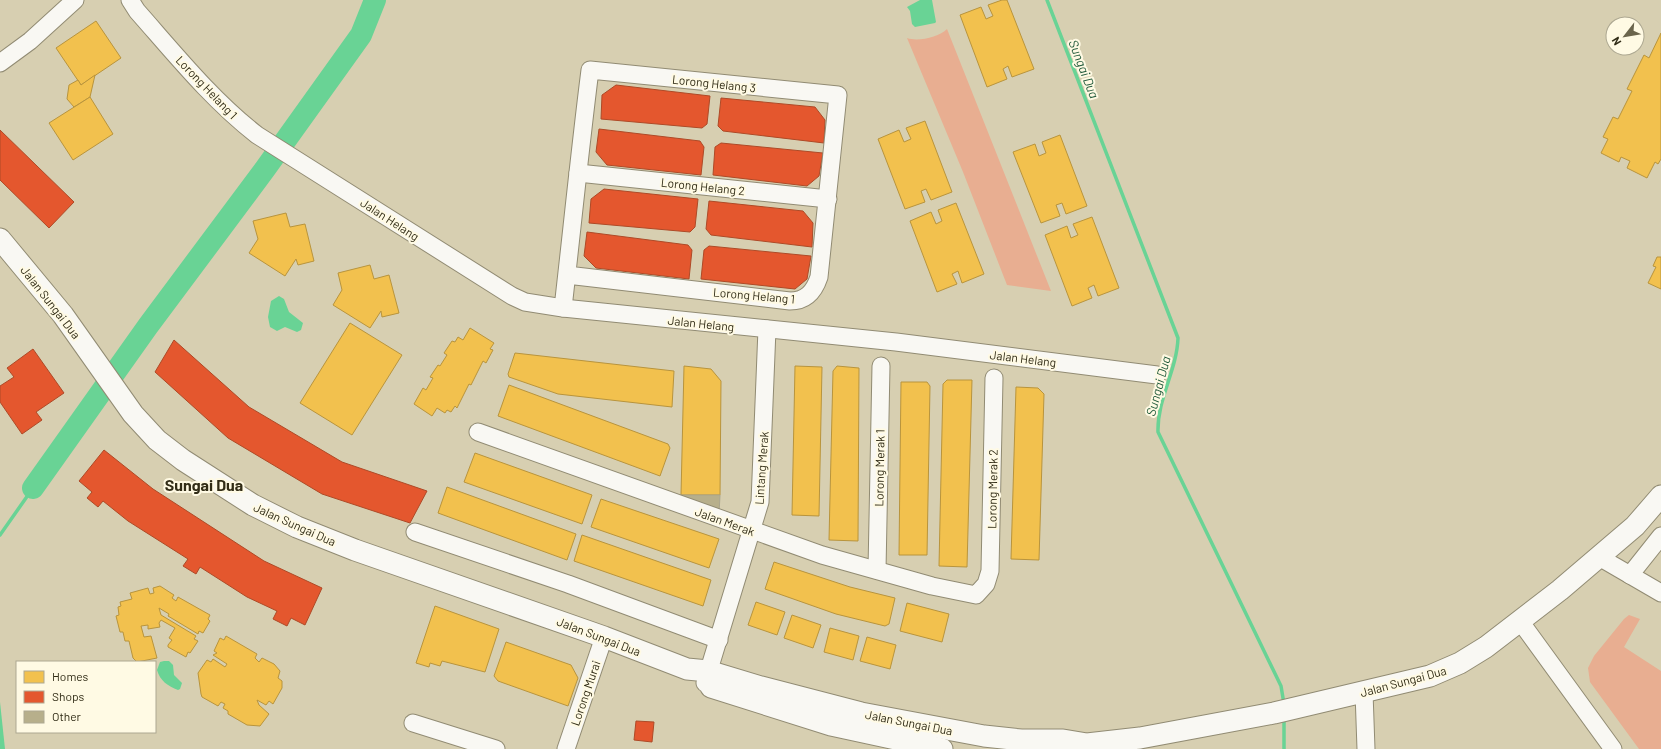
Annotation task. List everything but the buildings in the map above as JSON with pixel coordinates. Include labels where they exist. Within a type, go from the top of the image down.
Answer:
[{"type":"main road","name":"Jalan Sungai Dua","points":[[0,239],[63,315],[133,414],[158,440],[183,460],[253,505],[297,527],[355,550],[604,637],[830,726],[942,749]]},
{"type":"main road","name":"Jalan Sungai Dua","points":[[706,678],[761,687],[861,713],[991,743],[1021,740],[1063,740],[1081,746],[1140,738],[1296,708],[1430,676],[1446,670],[1486,646],[1574,579],[1635,526],[1661,496]]},
{"type":"main road","points":[[855,732],[871,745],[882,749]]},
{"type":"street","points":[[0,62],[30,40],[75,0]]},
{"type":"street","name":"Lorong Helang 1","points":[[121,0],[134,5],[203,86],[225,108],[268,142],[286,154]]},
{"type":"street","name":"Lorong Helang 3","points":[[578,173],[590,70],[838,95]]},
{"type":"street","name":"Lorong Helang 1","points":[[567,275],[797,301],[810,294],[819,277],[838,95]]},
{"type":"street","name":"Jalan Helang","points":[[286,154],[512,296],[531,303],[563,308],[896,342],[1158,375]]},
{"type":"street","points":[[563,308],[578,173]]},
{"type":"street","name":"Lorong Helang 2","points":[[578,173],[828,199]]},
{"type":"street","name":"Lintang Merak","points":[[706,678],[753,531],[762,491],[767,329]]},
{"type":"street","name":"Lorong Merak 1","points":[[877,570],[881,366]]},
{"type":"street","name":"Lorong Merak 2","points":[[976,594],[986,584],[990,571],[994,378]]},
{"type":"street","name":"Jalan Merak","points":[[478,432],[828,557],[932,586],[976,594]]},
{"type":"street","points":[[415,532],[568,584],[719,640]]},
{"type":"street","points":[[1630,575],[1661,536]]},
{"type":"street","points":[[1599,557],[1661,593]]},
{"type":"street","points":[[1520,621],[1613,749]]},
{"type":"street","name":"Lorong Murai","points":[[566,749],[604,637]]},
{"type":"street","points":[[1364,692],[1366,749]]},
{"type":"street","points":[[413,722],[496,749]]},
{"type":"shaded area","points":[[920,0],[932,0],[936,22],[915,27],[912,24],[910,11],[907,7]]},
{"type":"shaded area","points":[[947,29],[1051,291],[1007,285],[963,172],[907,38],[928,38]]},
{"type":"shaded area","points":[[279,296],[284,299],[289,312],[303,323],[301,330],[297,332],[285,327],[277,331],[270,327],[268,317],[271,301]]},
{"type":"shaded area","points":[[1629,615],[1640,619],[1624,647],[1661,671],[1661,749],[1639,749],[1590,682],[1588,668],[1594,656],[1624,619]]},
{"type":"shaded area","points":[[169,661],[173,665],[174,675],[182,683],[180,689],[178,690],[171,687],[160,677],[157,670],[160,662]]},
{"type":"shaded area","points":[[0,702],[5,749],[0,749]]},
{"type":"waterway","points":[[33,488],[148,326],[265,169],[361,35],[375,0]]},
{"type":"waterway","name":"Sungai Dua","points":[[1047,0],[1178,338],[1177,350],[1161,408],[1158,432],[1281,686],[1284,704]]},
{"type":"waterway","points":[[0,535],[33,488]]},
{"type":"waterway","name":"Sungai Dua","points":[[1284,718],[1284,749]]},
{"type":"district","name":"Sungai Dua","points":[[204,484]]}]
